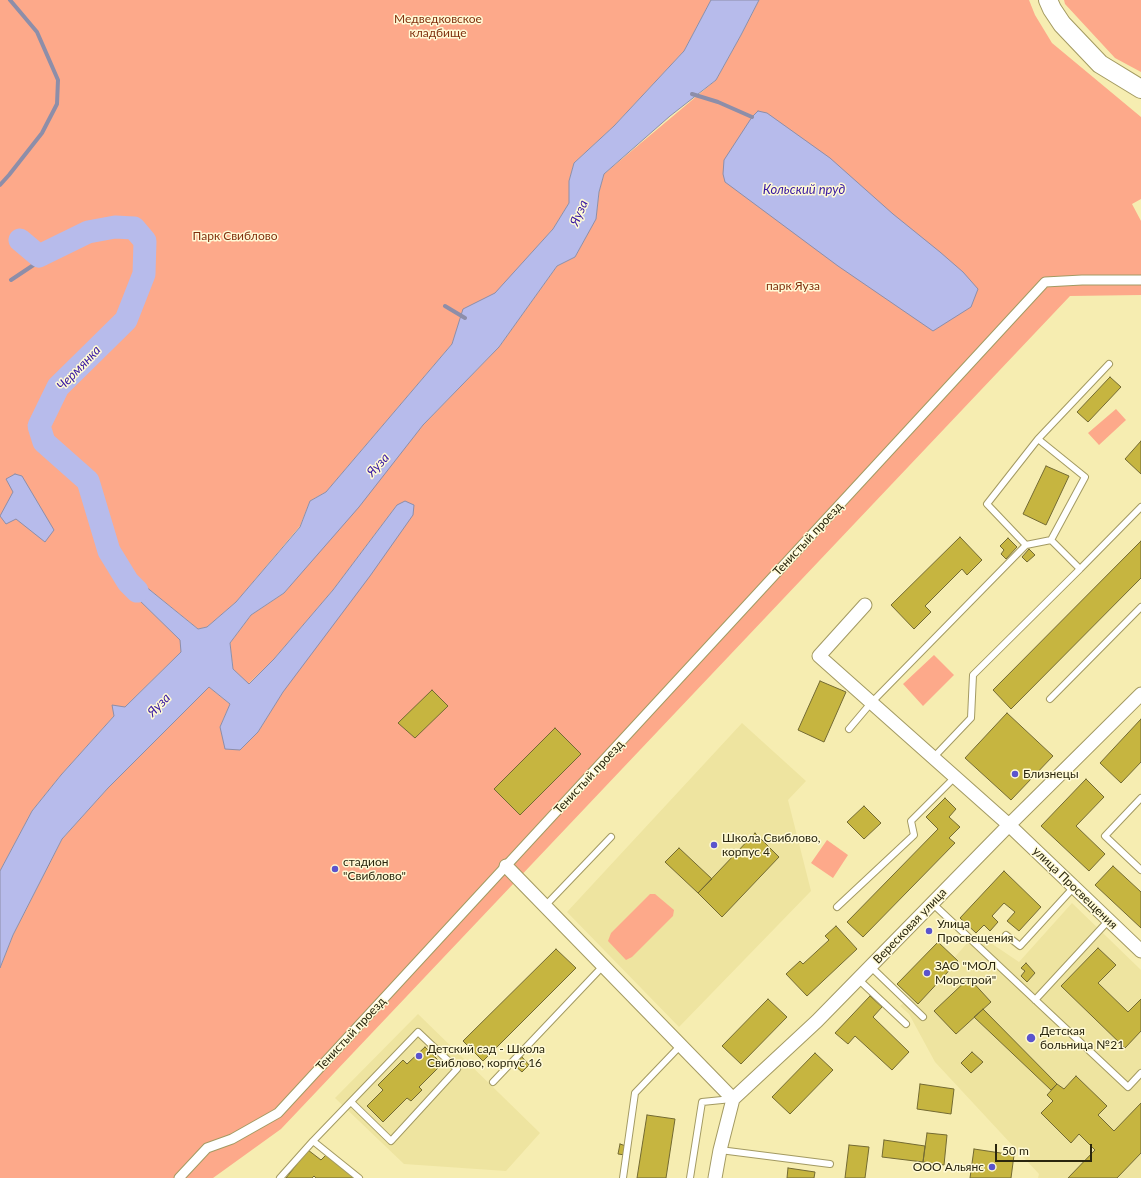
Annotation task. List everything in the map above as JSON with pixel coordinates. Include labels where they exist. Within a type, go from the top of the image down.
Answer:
[{"type":"main road","points":[[1048,0],[1062,24],[1100,64],[1141,89]]},
{"type":"street","name":"Тенистый проезд","points":[[180,1178],[207,1148],[232,1139],[278,1114],[1046,282],[1082,280],[1141,280]]},
{"type":"street","name":"улица Просвещения","points":[[865,604],[819,656],[1009,825],[1141,951]]},
{"type":"street","name":"Вересковая улица","points":[[733,1099],[817,1021],[1009,825],[1140,698]]},
{"type":"street","points":[[506,866],[603,966],[626,994],[657,1025],[681,1045],[733,1099],[720,1150],[715,1178]]},
{"type":"lane","points":[[1026,545],[987,504],[1038,440],[1109,364]]},
{"type":"lane","points":[[1038,440],[1084,477],[1051,540]]},
{"type":"lane","points":[[933,758],[971,718],[973,675],[1141,507]]},
{"type":"lane","points":[[849,729],[871,703],[1026,545],[1051,540]]},
{"type":"lane","points":[[1051,540],[1080,569]]},
{"type":"lane","points":[[1050,699],[1141,607]]},
{"type":"lane","points":[[837,907],[914,835],[911,820],[955,777]]},
{"type":"lane","points":[[1141,798],[1105,836],[1141,870]]},
{"type":"lane","points":[[545,906],[611,837]]},
{"type":"lane","points":[[1006,935],[1020,946],[1074,887]]},
{"type":"lane","points":[[932,903],[1128,1088],[1141,1073]]},
{"type":"lane","points":[[1035,1000],[1109,920]]},
{"type":"lane","points":[[493,1082],[603,966]]},
{"type":"lane","points":[[870,966],[923,1017]]},
{"type":"lane","points":[[858,979],[906,1024]]},
{"type":"lane","points":[[280,1178],[313,1141],[418,1032],[457,1069],[391,1141],[351,1102]]},
{"type":"lane","points":[[623,1178],[634,1094],[681,1045]]},
{"type":"lane","points":[[690,1178],[702,1102],[733,1099]]},
{"type":"lane","points":[[313,1141],[359,1178]]},
{"type":"lane","points":[[720,1150],[830,1164]]},
{"type":"shaded area","name":"Школа Свиблово, корпус 4","points":[[742,723],[806,781],[788,800],[811,891],[679,1027],[567,912]]},
{"type":"shaded area","name":"Детская больница №21","points":[[1072,903],[1141,970],[1141,1178],[1038,1178],[1039,1174],[935,1062],[909,1014],[900,1006],[910,997],[918,1003],[958,962],[954,958],[976,933],[1019,962]]},
{"type":"shaded area","name":"Детский сад - Школа Свиблово, корпус 16","points":[[418,1014],[540,1133],[506,1171],[404,1164],[335,1098]]},
{"type":"green space","name":"Парк Свиблово","points":[[0,0],[711,0],[684,51],[614,126],[574,163],[569,181],[569,203],[553,229],[495,294],[464,309],[452,344],[326,492],[310,501],[300,526],[236,602],[207,627],[198,629],[145,586],[114,556],[135,596],[181,640],[181,652],[114,716],[61,775],[32,811],[0,871]]},
{"type":"green space","name":"парк Яуза","points":[[759,0],[1029,0],[1035,15],[1052,43],[1141,117],[1141,199],[1132,204],[1141,221],[1141,295],[1070,296],[281,1129],[213,1178],[0,1178],[0,968],[13,935],[62,839],[108,788],[209,687],[230,704],[220,727],[258,732],[397,505],[333,590],[274,659],[248,684],[233,669],[230,643],[251,615],[284,593],[423,425],[499,347],[557,266],[575,257],[596,218],[599,192],[604,174],[716,80]]},
{"type":"green space","points":[[1064,0],[1141,0],[1141,72],[1115,58],[1065,4]]},
{"type":"green space","points":[[1116,409],[1126,420],[1099,445],[1088,433]]},
{"type":"green space","points":[[934,655],[954,675],[923,706],[903,684]]},
{"type":"green space","points":[[827,840],[848,855],[833,878],[811,863]]},
{"type":"green space","points":[[650,894],[655,894],[674,910],[673,916],[632,957],[626,960],[608,941],[611,933]]},
{"type":"water","name":"Яуза","points":[[711,0],[759,0],[716,80],[670,116],[604,174],[599,192],[596,219],[575,257],[557,266],[499,347],[423,425],[359,507],[284,593],[251,615],[230,643],[233,669],[249,684],[274,659],[333,590],[397,505],[405,501],[414,505],[413,515],[370,576],[283,692],[258,732],[240,750],[225,749],[220,727],[230,704],[209,687],[108,788],[62,839],[13,935],[0,968],[0,871],[32,811],[61,775],[114,716],[112,705],[125,707],[181,652],[180,640],[135,596],[112,555],[145,586],[198,629],[207,627],[236,602],[300,527],[310,501],[326,492],[452,344],[463,309],[495,293],[553,229],[569,203],[569,181],[574,163],[614,126],[684,51]]},
{"type":"water","name":"Кольский пруд","points":[[758,111],[767,113],[830,158],[893,214],[963,272],[978,289],[971,307],[933,331],[838,266],[725,182],[723,174],[724,160],[752,117]]},
{"type":"water","points":[[15,474],[22,476],[54,530],[45,542],[16,519],[6,524],[0,516],[13,492],[6,479]]},
{"type":"building","points":[[1110,377],[1121,387],[1088,422],[1077,412]]},
{"type":"building","points":[[1141,441],[1141,474],[1125,459]]},
{"type":"building","points":[[1046,466],[1069,476],[1046,525],[1023,514]]},
{"type":"building","points":[[960,537],[982,560],[967,575],[962,569],[925,606],[931,612],[914,629],[891,605]]},
{"type":"building","points":[[1008,538],[1017,547],[1006,559],[1001,554],[1004,550],[1000,546]]},
{"type":"building","points":[[1141,541],[1141,578],[1011,709],[993,690]]},
{"type":"building","points":[[1029,549],[1035,555],[1027,562],[1022,557]]},
{"type":"building","points":[[820,681],[846,692],[824,742],[798,730]]},
{"type":"building","points":[[432,690],[448,706],[415,738],[398,723]]},
{"type":"building","points":[[1007,713],[1053,756],[1011,800],[965,758]]},
{"type":"building","points":[[1141,719],[1141,762],[1121,783],[1100,763]]},
{"type":"building","points":[[555,728],[581,754],[520,815],[494,789]]},
{"type":"building","points":[[1086,779],[1104,797],[1076,826],[1105,854],[1089,871],[1041,826]]},
{"type":"building","points":[[945,798],[956,809],[949,817],[960,827],[949,838],[955,843],[863,937],[847,922],[938,829],[926,817]]},
{"type":"building","points":[[864,806],[881,823],[864,839],[847,822]]},
{"type":"building","points":[[755,833],[779,857],[722,917],[698,893]]},
{"type":"building","points":[[679,848],[712,879],[698,893],[665,862]]},
{"type":"building","points":[[1113,866],[1141,892],[1141,928],[1095,885]]},
{"type":"building","points":[[1004,871],[1041,907],[1019,931],[1007,921],[1015,912],[1004,903],[992,916],[998,922],[990,931],[984,925],[976,933],[960,918]]},
{"type":"building","points":[[836,926],[857,949],[807,996],[786,974],[800,961],[803,964],[829,940],[825,936]]},
{"type":"building","name":"ЗАО \"МОЛ Морстрой\"","points":[[938,942],[958,961],[918,1004],[897,984]]},
{"type":"building","points":[[1098,948],[1116,965],[1098,983],[1128,1012],[1141,999],[1141,1031],[1125,1048],[1061,986]]},
{"type":"building","points":[[556,949],[576,968],[483,1061],[463,1041]]},
{"type":"building","points":[[1026,963],[1035,973],[1027,982],[1021,976],[1025,971],[1021,968]]},
{"type":"building","points":[[969,978],[991,1002],[956,1034],[934,1011]]},
{"type":"building","points":[[870,996],[882,1007],[873,1017],[909,1052],[892,1070],[855,1036],[848,1044],[835,1033]]},
{"type":"building","points":[[768,999],[787,1017],[741,1064],[722,1046]]},
{"type":"building","points":[[983,1009],[1057,1084],[1051,1090],[974,1017]]},
{"type":"building","points":[[425,1047],[442,1064],[419,1087],[422,1090],[411,1101],[407,1098],[383,1122],[367,1106],[383,1090],[378,1085],[403,1060],[407,1064]]},
{"type":"building","points":[[972,1052],[983,1062],[971,1073],[961,1063]]},
{"type":"building","points":[[815,1053],[833,1070],[790,1114],[772,1097]]},
{"type":"building","points":[[522,1057],[529,1065],[522,1072],[514,1065]]},
{"type":"building","points":[[1076,1076],[1107,1106],[1098,1115],[1114,1131],[1141,1103],[1141,1153],[1117,1178],[1068,1178],[1095,1150],[1079,1134],[1071,1143],[1041,1113],[1053,1101],[1047,1095],[1057,1084],[1064,1089]]},
{"type":"building","points":[[920,1084],[954,1089],[951,1114],[917,1109]]},
{"type":"building","points":[[647,1115],[675,1119],[666,1178],[637,1178]]},
{"type":"building","points":[[927,1133],[947,1135],[944,1165],[923,1162]]},
{"type":"building","points":[[884,1140],[925,1146],[923,1162],[882,1157]]},
{"type":"building","points":[[620,1144],[626,1146],[625,1155],[618,1154]]},
{"type":"building","points":[[849,1145],[869,1147],[865,1178],[845,1178]]},
{"type":"building","name":"ООО Альянс","points":[[974,1149],[1014,1155],[1011,1178],[970,1178]]},
{"type":"building","points":[[308,1150],[321,1160],[326,1155],[354,1178],[316,1178],[314,1176],[312,1178],[286,1178]]},
{"type":"building","points":[[788,1168],[815,1172],[814,1178],[787,1178]]},
{"type":"waterway","points":[[0,185],[42,133],[57,104],[58,80],[37,32],[10,0]]},
{"type":"waterway","points":[[692,94],[718,102],[752,117]]},
{"type":"waterway","name":"Чермянка","points":[[20,240],[39,256],[88,232],[115,227],[134,228],[145,241],[144,274],[126,320],[58,387],[39,426],[44,442],[88,481],[109,551],[128,582],[137,591]]},
{"type":"waterway","points":[[11,280],[35,264],[39,256]]},
{"type":"waterway","points":[[445,306],[465,318]]},
{"type":"place","name":"Близнецы","points":[[1015,774]]},
{"type":"place","name":"Школа Свиблово, корпус 4","points":[[714,845]]},
{"type":"place","name":"стадион \"Свиблово\"","points":[[335,869]]},
{"type":"place","name":"Улица Просвещения","points":[[929,931]]},
{"type":"place","name":"ЗАО \"МОЛ Морстрой\"","points":[[927,973]]},
{"type":"place","name":"Детская больница №21","points":[[1031,1038]]},
{"type":"place","name":"Детский сад - Школа Свиблово, корпус 16","points":[[419,1056]]},
{"type":"place","name":"ООО Альянс","points":[[992,1167]]},
{"type":"park label","name":"Медведковское кладбище","points":[[438,26]]}]
